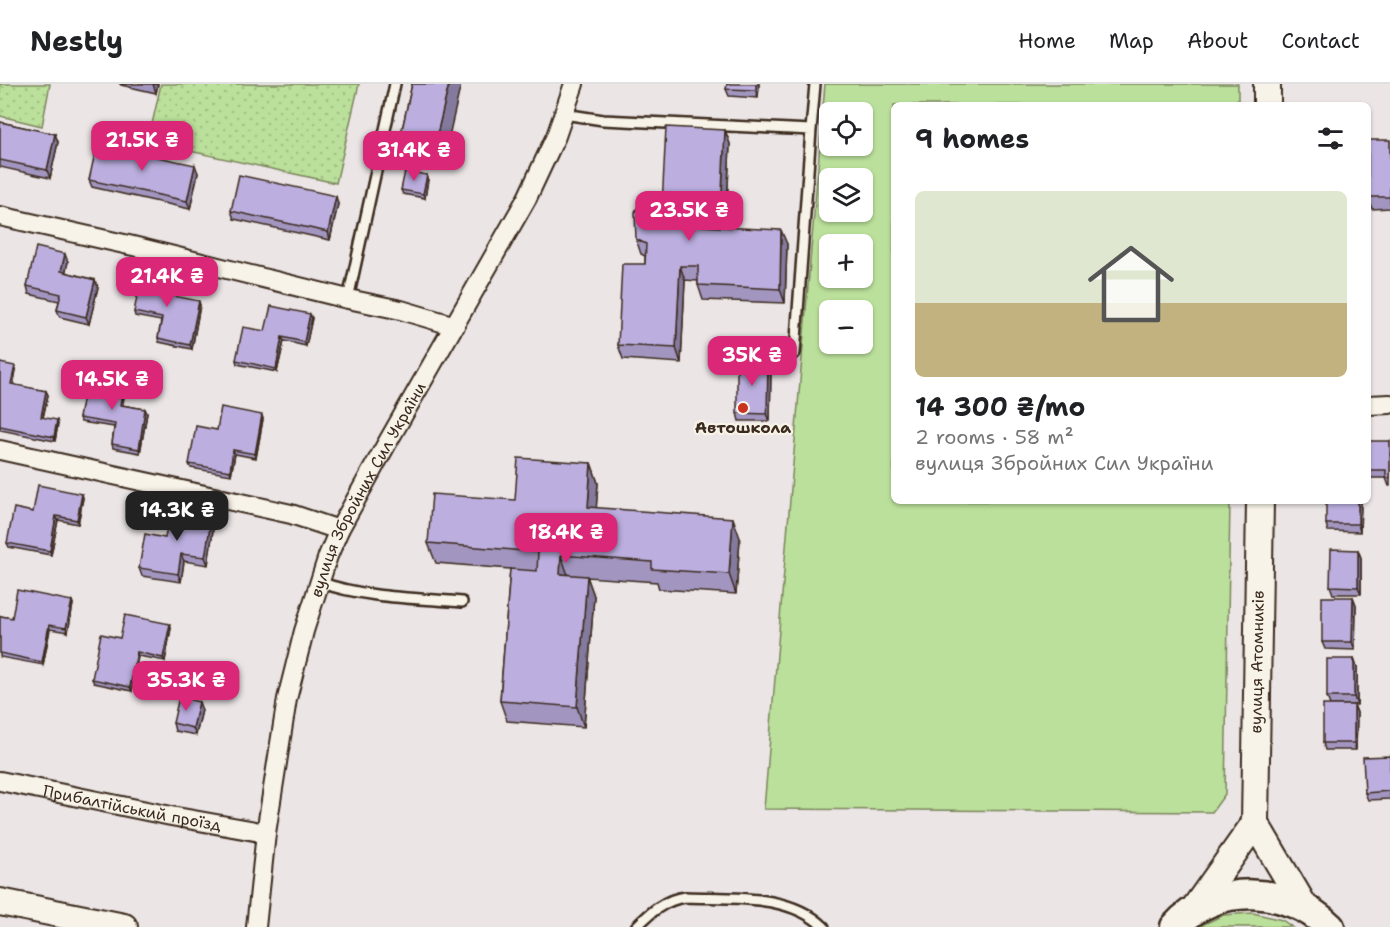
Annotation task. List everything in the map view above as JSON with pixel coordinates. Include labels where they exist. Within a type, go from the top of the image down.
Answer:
[{"type":"main road","points":[[1183,920],[1209,903],[1227,896],[1267,894],[1304,906],[1330,927]]},
{"type":"street","name":"вулиця Збройних Сил України","points":[[256,927],[266,833],[287,699],[303,631],[319,582],[339,530],[527,198],[546,160],[574,84]]},
{"type":"street","points":[[1267,84],[1267,102]]},
{"type":"street","points":[[0,216],[410,313],[454,326]]},
{"type":"street","points":[[1371,405],[1390,404]]},
{"type":"street","points":[[1,454],[291,514],[339,530]]},
{"type":"street","name":"вулиця Атомників","points":[[1255,823],[1260,504]]},
{"type":"street","name":"Прибалтійський проїзд","points":[[0,782],[266,833]]},
{"type":"street","points":[[1183,920],[1255,823],[1304,906]]},
{"type":"street","points":[[0,902],[124,927]]},
{"type":"lane","points":[[348,299],[395,84]]},
{"type":"lane","points":[[795,353],[815,84]]},
{"type":"lane","points":[[564,114],[580,118],[811,130]]},
{"type":"lane","points":[[319,582],[371,594],[462,602]]},
{"type":"lane","points":[[636,927],[660,906],[686,897],[783,904],[807,914],[824,927]]},
{"type":"green space","points":[[0,84],[50,84],[42,126],[0,116]]},
{"type":"green space","points":[[161,84],[359,84],[336,183],[148,142]]},
{"type":"green space","points":[[825,84],[1238,84],[1238,102],[891,102],[891,504],[1230,504],[1225,794],[1212,812],[764,809],[819,155],[873,156],[873,102],[823,102]]},
{"type":"green space","points":[[1253,913],[1282,920],[1292,927],[1198,927],[1223,915]]},
{"type":"building","points":[[412,84],[449,84],[434,147],[400,139]]},
{"type":"building","points":[[727,84],[756,84],[756,90],[726,89]]},
{"type":"building","points":[[0,122],[55,134],[47,170],[0,160]]},
{"type":"building","points":[[666,127],[725,130],[721,212],[702,212],[701,226],[781,230],[780,289],[698,285],[698,266],[680,266],[676,348],[618,345],[622,264],[645,264],[646,244],[636,239],[635,212],[642,206],[662,206]]},
{"type":"building","points":[[1371,140],[1390,140],[1390,197],[1371,197]]},
{"type":"building","points":[[97,144],[195,165],[187,201],[89,180]]},
{"type":"building","points":[[405,171],[427,175],[423,194],[401,190]]},
{"type":"building","points":[[239,175],[336,196],[328,232],[231,211]]},
{"type":"building","points":[[36,247],[65,254],[61,271],[95,280],[86,317],[57,310],[61,294],[27,286]]},
{"type":"building","points":[[142,271],[173,277],[169,295],[199,301],[190,345],[158,338],[162,318],[134,312]]},
{"type":"building","points":[[271,306],[310,314],[304,342],[282,337],[276,369],[236,360],[243,327],[265,331]]},
{"type":"building","points":[[737,360],[768,360],[767,414],[737,413]]},
{"type":"building","points":[[0,363],[15,366],[11,384],[46,391],[41,417],[57,420],[54,437],[0,426]]},
{"type":"building","points":[[86,377],[124,383],[120,405],[145,409],[139,449],[112,444],[115,424],[79,418]]},
{"type":"building","points":[[221,407],[262,415],[255,454],[233,450],[230,471],[189,464],[196,426],[217,430]]},
{"type":"building","points":[[1371,441],[1390,441],[1390,478],[1386,478],[1386,470],[1371,470]]},
{"type":"building","points":[[518,458],[591,463],[588,507],[733,518],[729,574],[652,569],[652,562],[561,555],[560,574],[587,576],[577,707],[500,701],[510,569],[537,571],[538,552],[428,543],[432,494],[515,500]]},
{"type":"building","points":[[38,485],[82,494],[77,520],[56,516],[50,551],[7,543],[14,508],[33,512]]},
{"type":"building","points":[[1326,504],[1358,504],[1358,524],[1326,524]]},
{"type":"building","points":[[170,509],[212,515],[205,557],[181,554],[178,574],[139,568],[145,534],[165,538]]},
{"type":"building","points":[[1331,549],[1358,550],[1358,587],[1330,586]]},
{"type":"building","points":[[17,590],[72,601],[66,628],[49,625],[42,662],[0,653],[0,616],[12,618]]},
{"type":"building","points":[[1322,597],[1353,597],[1352,642],[1322,642]]},
{"type":"building","points":[[125,615],[170,624],[163,658],[137,652],[130,687],[92,679],[101,634],[120,638]]},
{"type":"building","points":[[1327,659],[1354,659],[1354,697],[1327,697]]},
{"type":"building","points":[[179,697],[199,702],[193,728],[173,723]]},
{"type":"building","points":[[1323,705],[1354,705],[1354,743],[1323,743]]},
{"type":"building","points":[[1390,756],[1390,791],[1365,793],[1363,757]]},
{"type":"place","name":"Автошкола","points":[[743,408]]}]
